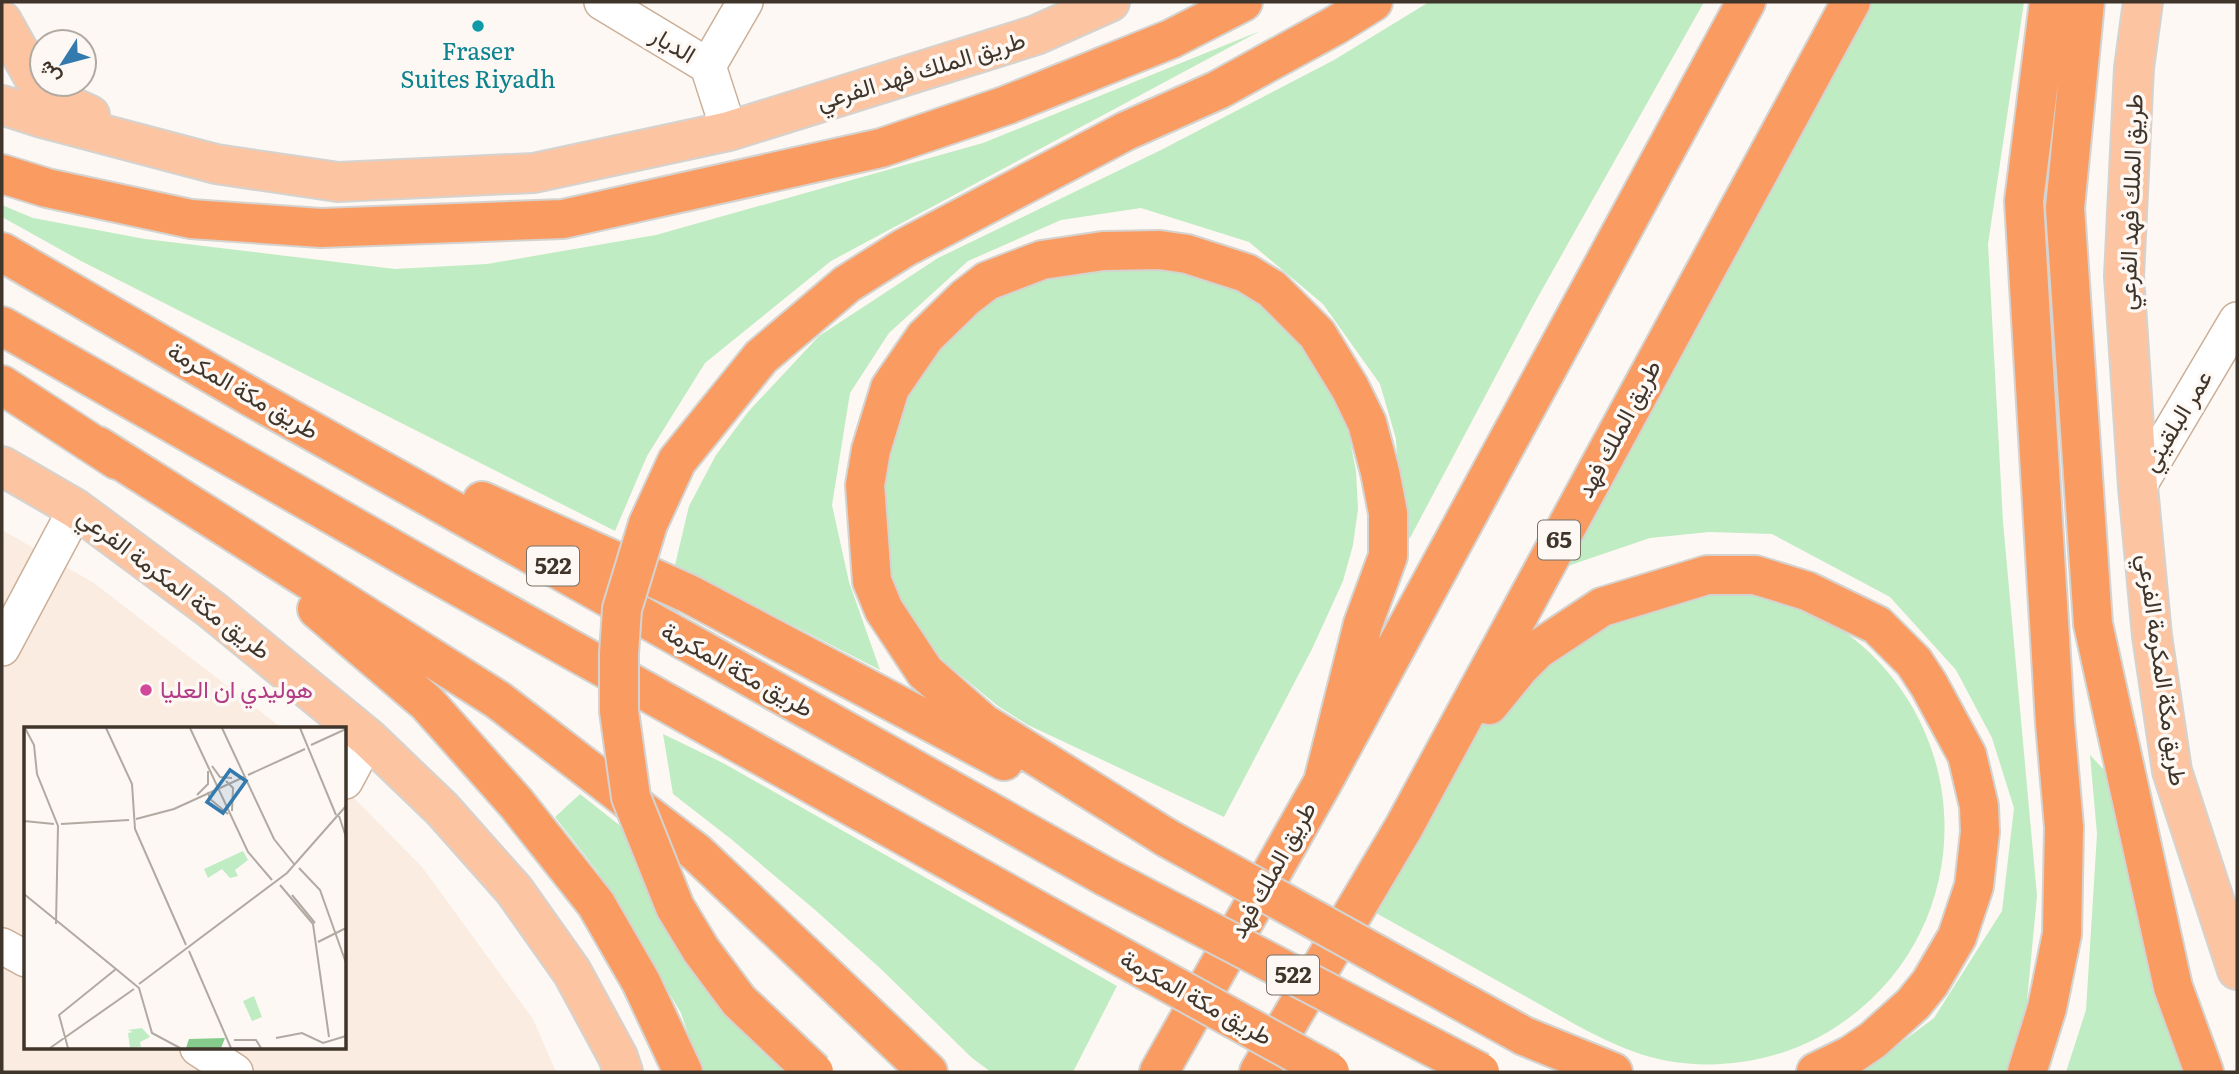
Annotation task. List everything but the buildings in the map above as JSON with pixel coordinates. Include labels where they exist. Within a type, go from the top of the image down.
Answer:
[{"type":"highway","points":[[2,174],[47,188],[191,219],[321,228],[563,219],[881,148],[1007,106],[1171,39],[1243,2]]},
{"type":"highway","points":[[814,1072],[739,1001],[701,950],[675,907],[631,797],[619,711],[622,609],[648,524],[677,461],[761,357],[847,284],[904,248],[1126,131],[1218,90],[1373,2]]},
{"type":"highway","name":"طريق الملك فهد","points":[[1159,1072],[1323,782],[1746,2]]},
{"type":"highway","name":"طريق الملك فهد","points":[[1259,1072],[1404,827],[1851,2]]},
{"type":"highway","points":[[2027,1072],[2047,1008],[2062,934],[2064,827],[2055,723],[2024,201],[2049,2]]},
{"type":"highway","points":[[2085,2],[2065,208],[2093,624],[2173,987],[2204,1072]]},
{"type":"highway","points":[[1323,782],[1363,624],[1388,556],[1388,513],[1367,423],[1350,388],[1317,334],[1272,289],[1246,273],[1187,254],[1160,250],[1103,251],[1042,260],[988,281],[965,298],[925,337],[890,388],[871,450],[865,485],[872,581],[884,610],[925,672],[983,723],[1167,838],[1524,1035],[1613,1072]]},
{"type":"highway","name":"طريق مكة المكرمة","points":[[2,252],[253,397],[1106,877],[1480,1072]]},
{"type":"highway","name":"طريق مكة المكرمة","points":[[2,326],[429,570],[1330,1072]]},
{"type":"highway","points":[[2,385],[498,701],[697,853],[928,1072]]},
{"type":"highway","points":[[253,397],[689,594],[1040,780],[1167,838]]},
{"type":"highway","points":[[98,446],[327,617],[427,703],[516,803],[596,904],[641,982],[682,1072]]},
{"type":"highway","points":[[1404,827],[1479,716],[1520,667],[1537,650],[1602,607],[1707,575],[1755,575],[1807,591],[1877,625],[1914,662],[1967,755],[1979,806],[1978,859],[1974,886],[1957,937],[1930,983],[1894,1023],[1873,1040],[1851,1055],[1816,1072]]},
{"type":"highway","points":[[1524,1035],[1576,1072]]},
{"type":"main road","name":"طريق الملك فهد الفرعي","points":[[729,131],[1036,35],[1110,2]]},
{"type":"main road","name":"طريق الملك فهد الفرعي","points":[[2138,487],[2124,276],[2134,68],[2143,2]]},
{"type":"main road","points":[[2,21],[33,78],[51,97],[71,108],[216,164]]},
{"type":"main road","points":[[2,105],[216,164],[338,182],[534,173],[729,131]]},
{"type":"main road","name":"طريق مكة المكرمة الفرعي","points":[[2,466],[76,509],[212,610],[368,738],[442,809],[514,890],[572,972],[618,1057],[623,1072]]},
{"type":"main road","name":"طريق مكة المكرمة الفرعي","points":[[2138,487],[2152,636],[2172,771],[2237,970]]},
{"type":"street","name":"الديار","points":[[602,2],[708,66]]},
{"type":"street","points":[[729,131],[708,66],[745,2]]},
{"type":"street","name":"عمر البلقيني","points":[[2138,487],[2237,320]]},
{"type":"street","points":[[2,648],[76,509]]},
{"type":"street","points":[[346,779],[368,738]]},
{"type":"street","points":[[2,946],[24,958]]},
{"type":"street","points":[[203,1050],[235,1072]]},
{"type":"shaded area","points":[[2,530],[94,583],[280,727],[24,727],[24,1050],[346,1050],[346,790],[422,867],[533,1019],[556,1072],[2,1072]]},
{"type":"green space","points":[[1429,2],[1704,2],[1534,304],[1410,538],[1402,535],[1396,439],[1380,384],[1323,304],[1249,242],[1141,208],[1061,220],[968,261],[889,333],[850,393],[832,505],[849,582],[880,670],[675,565],[689,506],[716,455],[748,412],[819,336],[938,258],[1161,150],[1334,60]]},
{"type":"green space","points":[[1866,2],[2024,2],[1988,244],[2003,522],[2037,896],[2024,1032],[2009,1072],[1862,1072],[1934,1018],[2002,911],[2014,808],[1992,738],[1956,670],[1890,597],[1772,534],[1709,532],[1650,538],[1550,572]]},
{"type":"green space","points":[[1260,31],[831,261],[705,363],[647,456],[615,531],[81,261],[2,217],[2,205],[33,218],[145,239],[395,269],[487,264],[656,235],[983,143]]},
{"type":"green space","points":[[1134,256],[1239,289],[1270,311],[1297,337],[1337,399],[1349,435],[1356,471],[1358,509],[1353,545],[1343,581],[1312,649],[1224,817],[1028,725],[998,706],[931,648],[910,617],[893,584],[882,548],[877,473],[912,368],[991,290]]},
{"type":"green space","points":[[1714,589],[1783,602],[1815,614],[1845,632],[1891,676],[1923,728],[1941,784],[1944,842],[1934,899],[1909,953],[1871,1000],[1819,1037],[1784,1052],[1727,1064],[1688,1064],[1650,1057],[1615,1044],[1376,913],[1494,704],[1583,624]]},
{"type":"green space","points":[[663,734],[723,763],[1117,986],[1073,1072],[991,1072],[972,1058],[881,969],[814,909],[673,794]]},
{"type":"green space","points":[[2090,755],[2109,775],[2187,1072],[2066,1072],[2086,1010],[2097,834]]},
{"type":"green space","points":[[580,794],[623,828],[711,992],[759,1049],[787,1072],[701,1072],[681,1013],[597,871],[555,817]]},
{"type":"place","name":"Fraser Suites Riyadh","points":[[478,26]]},
{"type":"place","name":"هوليدي ان العليا","points":[[146,690]]}]
